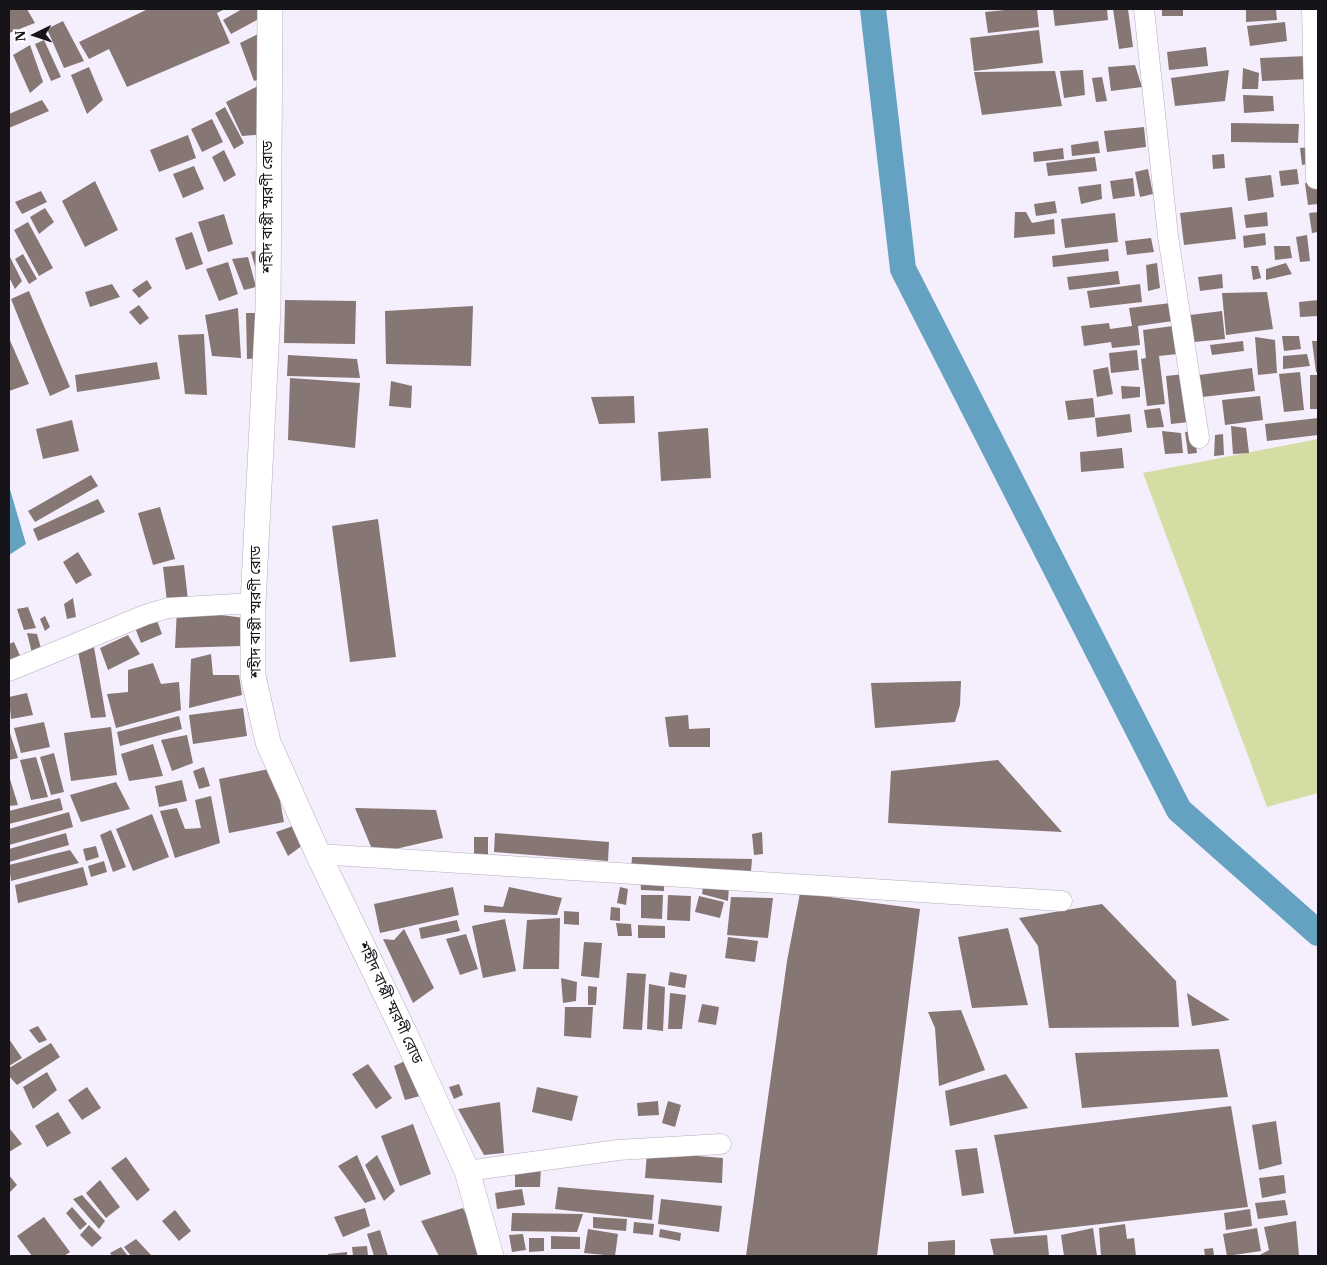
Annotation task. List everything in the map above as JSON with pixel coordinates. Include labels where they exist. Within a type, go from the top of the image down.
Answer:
[{"type":"street","name":"শহীদ বাপ্পী স্মরণী রোড","points":[[270,9],[268,309],[253,603],[254,676],[268,742],[318,854],[403,1030],[467,1171],[491,1256]]},
{"type":"street","points":[[1144,9],[1168,236],[1199,438]]},
{"type":"street","points":[[1312,9],[1316,179]]},
{"type":"street","points":[[9,671],[144,615],[168,608],[253,603]]},
{"type":"street","points":[[318,854],[1062,901]]},
{"type":"street","points":[[467,1171],[618,1150],[721,1144]]},
{"type":"green space","points":[[1318,439],[1318,793],[1267,807],[1143,473]]},
{"type":"water","points":[[9,486],[26,544],[9,555]]},
{"type":"building","points":[[9,9],[27,9],[35,23],[9,33]]},
{"type":"building","points":[[148,9],[225,9],[217,13],[230,43],[127,87],[109,49],[89,59],[79,42]]},
{"type":"building","points":[[242,9],[262,9],[266,15],[231,34],[223,20]]},
{"type":"building","points":[[1037,9],[1039,27],[988,33],[985,12]]},
{"type":"building","points":[[1053,9],[1107,9],[1108,20],[1055,26]]},
{"type":"building","points":[[1113,9],[1128,9],[1133,47],[1119,49]]},
{"type":"building","points":[[1162,9],[1183,9],[1183,16],[1162,16]]},
{"type":"building","points":[[1246,9],[1276,9],[1277,20],[1246,22]]},
{"type":"building","points":[[63,21],[84,61],[64,68],[47,29]]},
{"type":"building","points":[[1285,22],[1287,41],[1250,46],[1247,26]]},
{"type":"building","points":[[1039,30],[1043,63],[974,71],[970,38]]},
{"type":"building","points":[[258,34],[266,77],[254,81],[240,43]]},
{"type":"building","points":[[44,40],[61,77],[51,81],[35,44]]},
{"type":"building","points":[[30,45],[43,82],[30,93],[13,55]]},
{"type":"building","points":[[1206,47],[1208,66],[1169,70],[1167,52]]},
{"type":"building","points":[[1308,56],[1309,79],[1262,81],[1260,58]]},
{"type":"building","points":[[1135,65],[1142,87],[1111,91],[1108,67]]},
{"type":"building","points":[[89,67],[103,100],[87,114],[71,75]]},
{"type":"building","points":[[1243,68],[1259,73],[1258,89],[1242,89]]},
{"type":"building","points":[[1083,70],[1085,95],[1064,98],[1060,71]]},
{"type":"building","points":[[1229,70],[1225,101],[1175,106],[1171,78]]},
{"type":"building","points":[[1055,71],[1062,106],[982,115],[974,72]]},
{"type":"building","points":[[1102,77],[1107,101],[1096,102],[1092,78]]},
{"type":"building","points":[[264,83],[267,134],[242,136],[226,102]]},
{"type":"building","points":[[1243,95],[1273,96],[1274,111],[1244,113]]},
{"type":"building","points":[[42,100],[49,111],[9,128],[9,114]]},
{"type":"building","points":[[225,107],[244,143],[234,149],[215,113]]},
{"type":"building","points":[[212,119],[223,142],[202,152],[191,129]]},
{"type":"building","points":[[1231,123],[1299,124],[1298,143],[1231,142]]},
{"type":"building","points":[[1144,127],[1146,147],[1107,152],[1104,131]]},
{"type":"building","points":[[188,135],[196,158],[159,172],[150,150]]},
{"type":"building","points":[[1098,141],[1100,153],[1072,156],[1071,145]]},
{"type":"building","points":[[1311,147],[1313,163],[1302,165],[1300,148]]},
{"type":"building","points":[[1063,148],[1064,159],[1034,162],[1033,152]]},
{"type":"building","points":[[224,150],[236,175],[224,182],[212,157]]},
{"type":"building","points":[[1224,154],[1225,168],[1213,169],[1212,155]]},
{"type":"building","points":[[1095,157],[1097,171],[1048,176],[1046,163]]},
{"type":"building","points":[[194,166],[204,189],[183,198],[173,174]]},
{"type":"building","points":[[1148,169],[1153,194],[1140,197],[1135,172]]},
{"type":"building","points":[[1297,169],[1299,184],[1281,186],[1279,171]]},
{"type":"building","points":[[1271,175],[1274,197],[1248,201],[1245,178]]},
{"type":"building","points":[[1133,178],[1135,196],[1113,199],[1110,181]]},
{"type":"building","points":[[95,181],[118,230],[85,247],[62,201]]},
{"type":"building","points":[[1318,182],[1318,204],[1308,205],[1305,183]]},
{"type":"building","points":[[1101,184],[1102,199],[1081,204],[1078,187]]},
{"type":"building","points":[[41,191],[47,202],[22,214],[15,202]]},
{"type":"building","points":[[1055,201],[1057,213],[1036,216],[1034,204]]},
{"type":"building","points":[[1232,207],[1236,239],[1184,245],[1180,213]]},
{"type":"building","points":[[45,208],[54,222],[39,234],[30,217]]},
{"type":"building","points":[[1015,212],[1026,212],[1032,223],[1054,219],[1055,234],[1014,238]]},
{"type":"building","points":[[1267,212],[1268,226],[1246,228],[1244,215]]},
{"type":"building","points":[[1318,212],[1318,232],[1312,233],[1309,213]]},
{"type":"building","points":[[1115,213],[1118,242],[1065,248],[1061,219]]},
{"type":"building","points":[[224,214],[233,244],[208,252],[198,222]]},
{"type":"building","points":[[28,222],[53,268],[39,276],[14,230]]},
{"type":"building","points":[[192,232],[203,264],[186,270],[175,238]]},
{"type":"building","points":[[1265,233],[1266,245],[1244,248],[1243,236]]},
{"type":"building","points":[[1307,235],[1310,261],[1300,262],[1296,237]]},
{"type":"building","points":[[1151,238],[1154,252],[1127,255],[1125,241]]},
{"type":"building","points":[[1274,246],[1290,246],[1292,258],[1275,260]]},
{"type":"building","points":[[262,249],[259,281],[251,252]]},
{"type":"building","points":[[1108,249],[1109,261],[1053,267],[1052,256]]},
{"type":"building","points":[[23,254],[37,279],[29,284],[15,259]]},
{"type":"building","points":[[9,255],[22,281],[15,289],[9,277]]},
{"type":"building","points":[[248,257],[256,287],[244,290],[232,259]]},
{"type":"building","points":[[228,262],[238,294],[219,301],[206,269]]},
{"type":"building","points":[[1157,263],[1160,288],[1148,291],[1146,265]]},
{"type":"building","points":[[1286,263],[1292,274],[1266,280],[1266,269]]},
{"type":"building","points":[[1251,266],[1258,266],[1261,278],[1253,280]]},
{"type":"building","points":[[1118,271],[1120,284],[1069,290],[1067,277]]},
{"type":"building","points":[[1222,274],[1223,288],[1200,291],[1198,277]]},
{"type":"building","points":[[147,280],[152,288],[139,298],[132,290]]},
{"type":"building","points":[[112,284],[120,297],[90,307],[85,292]]},
{"type":"building","points":[[1140,284],[1142,302],[1090,308],[1087,291]]},
{"type":"building","points":[[29,291],[70,387],[50,396],[11,299]]},
{"type":"building","points":[[1267,292],[1273,329],[1226,335],[1222,293]]},
{"type":"building","points":[[285,300],[356,301],[355,344],[284,343]]},
{"type":"building","points":[[1318,300],[1318,316],[1300,317],[1299,302]]},
{"type":"building","points":[[1171,303],[1173,321],[1138,326],[1140,345],[1112,348],[1111,342],[1084,346],[1081,326],[1109,323],[1110,329],[1132,326],[1129,308]]},
{"type":"building","points":[[139,305],[149,318],[140,325],[129,312]]},
{"type":"building","points":[[473,306],[471,366],[386,364],[385,311]]},
{"type":"building","points":[[238,308],[241,358],[212,356],[205,315]]},
{"type":"building","points":[[1222,311],[1225,339],[1194,342],[1190,315]]},
{"type":"building","points":[[246,313],[263,313],[263,358],[247,359]]},
{"type":"building","points":[[1173,326],[1177,354],[1159,356],[1165,404],[1147,406],[1141,359],[1146,358],[1143,330]]},
{"type":"building","points":[[204,334],[207,395],[185,394],[178,335]]},
{"type":"building","points":[[1282,336],[1299,336],[1301,349],[1284,351]]},
{"type":"building","points":[[1255,337],[1275,340],[1277,373],[1258,375]]},
{"type":"building","points":[[9,338],[29,384],[9,391]]},
{"type":"building","points":[[1243,341],[1244,351],[1212,355],[1210,345]]},
{"type":"building","points":[[1312,341],[1318,341],[1318,372],[1316,372]]},
{"type":"building","points":[[1137,350],[1139,370],[1111,373],[1109,353]]},
{"type":"building","points":[[1307,354],[1310,366],[1283,369],[1283,356]]},
{"type":"building","points":[[288,355],[357,359],[360,378],[287,376]]},
{"type":"building","points":[[157,362],[160,379],[77,392],[75,375]]},
{"type":"building","points":[[1108,367],[1113,394],[1097,397],[1093,370]]},
{"type":"building","points":[[1252,368],[1255,391],[1202,397],[1199,375]]},
{"type":"building","points":[[1300,372],[1304,410],[1284,412],[1279,374]]},
{"type":"building","points":[[1184,374],[1189,422],[1171,424],[1166,376]]},
{"type":"building","points":[[1310,375],[1318,375],[1318,409],[1310,409]]},
{"type":"building","points":[[290,378],[360,383],[355,448],[288,440]]},
{"type":"building","points":[[391,381],[412,386],[411,408],[389,406]]},
{"type":"building","points":[[1121,386],[1140,387],[1140,397],[1122,399]]},
{"type":"building","points":[[634,396],[635,423],[599,424],[591,397]]},
{"type":"building","points":[[1260,396],[1263,420],[1225,425],[1222,400]]},
{"type":"building","points":[[1093,398],[1095,417],[1068,420],[1065,401]]},
{"type":"building","points":[[1160,408],[1164,427],[1147,428],[1144,410]]},
{"type":"building","points":[[1130,414],[1132,432],[1097,437],[1095,418]]},
{"type":"building","points":[[1318,418],[1318,435],[1267,441],[1265,424]]},
{"type":"building","points":[[72,420],[79,451],[43,459],[36,429]]},
{"type":"building","points":[[1231,426],[1246,428],[1249,453],[1233,454]]},
{"type":"building","points":[[708,428],[711,478],[661,481],[658,432]]},
{"type":"building","points":[[1162,431],[1181,433],[1183,453],[1165,454]]},
{"type":"building","points":[[1194,431],[1197,453],[1188,454],[1185,432]]},
{"type":"building","points":[[1223,434],[1224,455],[1214,456],[1215,435]]},
{"type":"building","points":[[1122,448],[1124,468],[1081,472],[1080,452]]},
{"type":"building","points":[[91,475],[98,486],[35,522],[28,511]]},
{"type":"building","points":[[98,499],[105,512],[38,541],[33,529]]},
{"type":"building","points":[[160,507],[175,559],[153,565],[138,513]]},
{"type":"building","points":[[378,519],[396,657],[350,662],[332,526]]},
{"type":"building","points":[[78,552],[92,575],[76,584],[63,562]]},
{"type":"building","points":[[184,565],[188,600],[167,602],[163,567]]},
{"type":"building","points":[[73,598],[76,617],[67,619],[64,604]]},
{"type":"building","points":[[28,607],[36,628],[24,630],[17,609]]},
{"type":"building","points":[[177,609],[244,618],[241,646],[175,648]]},
{"type":"building","points":[[45,616],[50,627],[45,631],[40,619]]},
{"type":"building","points":[[156,618],[162,634],[141,643],[134,625]]},
{"type":"building","points":[[27,633],[37,634],[42,652],[32,653]]},
{"type":"building","points":[[128,635],[140,654],[108,670],[100,648]]},
{"type":"building","points":[[14,642],[21,658],[9,663],[9,644]]},
{"type":"building","points":[[94,647],[106,717],[91,718],[78,651]]},
{"type":"building","points":[[211,654],[213,675],[239,675],[242,695],[189,708],[191,659]]},
{"type":"building","points":[[153,663],[161,684],[179,682],[181,710],[116,728],[107,694],[128,692],[128,670]]},
{"type":"building","points":[[961,681],[960,705],[955,722],[875,728],[871,683]]},
{"type":"building","points":[[27,693],[33,715],[11,719],[9,697]]},
{"type":"building","points":[[243,708],[247,736],[193,744],[189,715]]},
{"type":"building","points":[[688,715],[689,729],[710,728],[710,747],[669,747],[665,717]]},
{"type":"building","points":[[179,716],[182,729],[120,746],[117,732]]},
{"type":"building","points":[[44,722],[50,747],[21,753],[14,728]]},
{"type":"building","points":[[111,727],[117,775],[71,781],[64,733]]},
{"type":"building","points":[[9,730],[18,758],[9,760]]},
{"type":"building","points":[[187,735],[193,763],[172,771],[161,740]]},
{"type":"building","points":[[153,744],[163,776],[129,781],[121,754]]},
{"type":"building","points":[[54,753],[64,792],[51,795],[40,757]]},
{"type":"building","points":[[36,757],[48,797],[31,800],[20,760]]},
{"type":"building","points":[[998,760],[1062,832],[888,823],[891,771]]},
{"type":"building","points":[[204,767],[210,786],[199,789],[193,771]]},
{"type":"building","points":[[274,768],[284,822],[229,833],[219,779]]},
{"type":"building","points":[[9,776],[18,805],[9,806]]},
{"type":"building","points":[[182,780],[187,801],[159,807],[155,786]]},
{"type":"building","points":[[116,782],[130,809],[81,822],[70,795]]},
{"type":"building","points":[[211,796],[220,843],[175,858],[160,811],[177,808],[185,829],[201,828],[195,800]]},
{"type":"building","points":[[60,798],[63,810],[9,824],[9,811]]},
{"type":"building","points":[[355,808],[436,810],[443,838],[374,854]]},
{"type":"building","points":[[69,812],[73,827],[9,845],[9,829]]},
{"type":"building","points":[[152,814],[169,857],[133,871],[116,829]]},
{"type":"building","points":[[293,826],[303,845],[288,856],[276,832]]},
{"type":"building","points":[[111,830],[126,867],[113,872],[100,835]]},
{"type":"building","points":[[762,832],[763,854],[754,855],[752,834]]},
{"type":"building","points":[[66,833],[69,845],[9,862],[9,849]]},
{"type":"building","points":[[495,833],[609,842],[608,861],[494,852]]},
{"type":"building","points":[[474,837],[488,837],[488,855],[474,855]]},
{"type":"building","points":[[96,846],[99,857],[86,861],[83,849]]},
{"type":"building","points":[[70,850],[79,863],[11,881],[9,865]]},
{"type":"building","points":[[632,857],[752,859],[751,871],[631,869]]},
{"type":"building","points":[[104,861],[107,872],[91,877],[88,866]]},
{"type":"building","points":[[83,867],[88,885],[18,903],[15,885]]},
{"type":"building","points":[[640,876],[664,878],[664,891],[641,890]]},
{"type":"building","points":[[704,879],[729,886],[728,901],[702,894]]},
{"type":"building","points":[[453,887],[459,915],[380,933],[374,904]]},
{"type":"building","points":[[509,887],[562,898],[557,915],[484,912],[484,905],[503,907]]},
{"type":"building","points":[[620,887],[628,889],[626,905],[617,903]]},
{"type":"building","points":[[800,893],[920,909],[877,1256],[746,1256],[787,961]]},
{"type":"building","points":[[641,895],[663,895],[662,919],[641,918]]},
{"type":"building","points":[[668,895],[691,896],[690,921],[667,920]]},
{"type":"building","points":[[699,896],[724,902],[720,918],[695,912]]},
{"type":"building","points":[[731,897],[773,898],[768,938],[727,935]]},
{"type":"building","points":[[1102,904],[1176,981],[1179,1027],[1049,1028],[1038,946],[1019,918]]},
{"type":"building","points":[[611,907],[620,908],[620,921],[610,920]]},
{"type":"building","points":[[564,911],[579,912],[579,925],[564,924]]},
{"type":"building","points":[[560,918],[559,969],[523,969],[527,920]]},
{"type":"building","points":[[505,919],[516,971],[483,978],[472,926]]},
{"type":"building","points":[[457,920],[460,931],[421,939],[419,928]]},
{"type":"building","points":[[616,923],[631,924],[632,936],[618,936]]},
{"type":"building","points":[[638,925],[665,926],[665,938],[638,938]]},
{"type":"building","points":[[1008,928],[1028,1005],[972,1008],[958,937]]},
{"type":"building","points":[[404,929],[434,988],[413,1003],[383,939],[394,940]]},
{"type":"building","points":[[466,934],[478,969],[460,975],[446,939]]},
{"type":"building","points":[[728,937],[758,941],[755,962],[725,958]]},
{"type":"building","points":[[584,942],[602,943],[599,978],[581,976]]},
{"type":"building","points":[[670,972],[687,975],[685,988],[668,985]]},
{"type":"building","points":[[627,973],[646,974],[642,1030],[623,1029]]},
{"type":"building","points":[[561,978],[577,982],[576,1001],[563,1003]]},
{"type":"building","points":[[649,984],[665,987],[663,1031],[647,1029]]},
{"type":"building","points":[[588,986],[597,987],[596,1005],[588,1005]]},
{"type":"building","points":[[670,993],[686,995],[682,1029],[668,1029]]},
{"type":"building","points":[[1187,993],[1230,1020],[1192,1026]]},
{"type":"building","points":[[702,1004],[719,1007],[716,1025],[698,1022]]},
{"type":"building","points":[[565,1007],[593,1007],[591,1038],[564,1036]]},
{"type":"building","points":[[961,1010],[985,1070],[939,1086],[935,1028],[928,1012]]},
{"type":"building","points":[[38,1026],[47,1040],[39,1043],[29,1030]]},
{"type":"building","points":[[9,1039],[22,1058],[9,1066]]},
{"type":"building","points":[[51,1043],[60,1057],[17,1085],[9,1076],[9,1068]]},
{"type":"building","points":[[1219,1049],[1228,1097],[1082,1108],[1075,1053]]},
{"type":"building","points":[[405,1061],[420,1096],[405,1100],[394,1066]]},
{"type":"building","points":[[368,1064],[392,1098],[376,1109],[352,1074]]},
{"type":"building","points":[[47,1072],[57,1090],[33,1109],[23,1087]]},
{"type":"building","points":[[1006,1074],[1028,1108],[950,1126],[945,1091]]},
{"type":"building","points":[[459,1084],[463,1095],[454,1099],[449,1087]]},
{"type":"building","points":[[87,1087],[101,1108],[82,1120],[68,1100]]},
{"type":"building","points":[[537,1087],[578,1096],[572,1121],[532,1112]]},
{"type":"building","points":[[658,1101],[659,1115],[638,1116],[637,1103]]},
{"type":"building","points":[[668,1101],[681,1105],[675,1127],[662,1123]]},
{"type":"building","points":[[500,1102],[504,1153],[484,1155],[458,1109]]},
{"type":"building","points":[[1231,1106],[1248,1207],[1014,1234],[994,1135]]},
{"type":"building","points":[[58,1112],[71,1133],[47,1147],[35,1126]]},
{"type":"building","points":[[1276,1121],[1282,1164],[1259,1170],[1252,1125]]},
{"type":"building","points":[[413,1124],[431,1174],[400,1186],[381,1136]]},
{"type":"building","points":[[9,1130],[22,1144],[9,1152]]},
{"type":"building","points":[[977,1148],[984,1193],[962,1196],[955,1150]]},
{"type":"building","points":[[647,1152],[723,1158],[722,1183],[645,1178]]},
{"type":"building","points":[[357,1155],[376,1199],[365,1203],[338,1166]]},
{"type":"building","points":[[377,1155],[395,1191],[384,1201],[365,1165]]},
{"type":"building","points":[[126,1157],[150,1190],[137,1201],[111,1168]]},
{"type":"building","points":[[541,1166],[540,1187],[515,1187],[515,1168]]},
{"type":"building","points":[[9,1175],[17,1185],[9,1193]]},
{"type":"building","points":[[1284,1175],[1286,1193],[1262,1198],[1259,1178]]},
{"type":"building","points":[[100,1180],[120,1207],[106,1218],[86,1193]]},
{"type":"building","points":[[558,1187],[654,1195],[652,1220],[555,1209]]},
{"type":"building","points":[[522,1189],[525,1205],[497,1209],[495,1193]]},
{"type":"building","points":[[82,1195],[105,1221],[99,1229],[73,1199]]},
{"type":"building","points":[[661,1199],[722,1206],[719,1232],[658,1224]]},
{"type":"building","points":[[1285,1200],[1288,1215],[1258,1219],[1255,1203]]},
{"type":"building","points":[[72,1207],[87,1224],[80,1230],[66,1213]]},
{"type":"building","points":[[365,1208],[370,1226],[343,1237],[334,1217]]},
{"type":"building","points":[[463,1208],[487,1256],[439,1256],[421,1221]]},
{"type":"building","points":[[1250,1209],[1252,1226],[1226,1230],[1224,1213]]},
{"type":"building","points":[[175,1210],[191,1231],[179,1241],[162,1221]]},
{"type":"building","points":[[512,1213],[583,1214],[577,1232],[511,1231]]},
{"type":"building","points":[[44,1217],[70,1252],[64,1256],[32,1256],[17,1236]]},
{"type":"building","points":[[593,1217],[627,1219],[626,1231],[593,1228]]},
{"type":"building","points":[[1296,1221],[1299,1256],[1258,1256],[1269,1250],[1264,1227]]},
{"type":"building","points":[[634,1222],[654,1224],[653,1235],[633,1233]]},
{"type":"building","points":[[1125,1224],[1127,1239],[1134,1238],[1136,1256],[1101,1256],[1099,1228]]},
{"type":"building","points":[[89,1225],[102,1238],[92,1247],[80,1235]]},
{"type":"building","points":[[1093,1228],[1097,1256],[1064,1256],[1061,1235]]},
{"type":"building","points":[[1257,1228],[1261,1251],[1227,1256],[1223,1234]]},
{"type":"building","points":[[588,1229],[618,1234],[615,1256],[584,1253]]},
{"type":"building","points":[[660,1229],[681,1233],[680,1241],[659,1237]]},
{"type":"building","points":[[380,1230],[388,1256],[374,1256],[367,1234]]},
{"type":"building","points":[[523,1234],[526,1250],[512,1252],[509,1235]]},
{"type":"building","points":[[1047,1235],[1049,1256],[994,1256],[990,1239]]},
{"type":"building","points":[[551,1236],[580,1237],[580,1249],[551,1249]]},
{"type":"building","points":[[529,1238],[544,1238],[544,1251],[529,1252]]},
{"type":"building","points":[[136,1239],[152,1256],[131,1256],[124,1247]]},
{"type":"building","points":[[955,1240],[955,1256],[928,1256],[928,1242]]},
{"type":"building","points":[[367,1246],[368,1256],[353,1256],[352,1247]]},
{"type":"building","points":[[121,1247],[128,1256],[112,1256],[110,1253]]},
{"type":"building","points":[[1213,1248],[1214,1256],[1205,1256],[1204,1249]]},
{"type":"building","points":[[347,1252],[347,1256],[328,1256],[328,1254]]},
{"type":"waterway","points":[[873,9],[903,269],[1179,810],[1318,933]]}]
